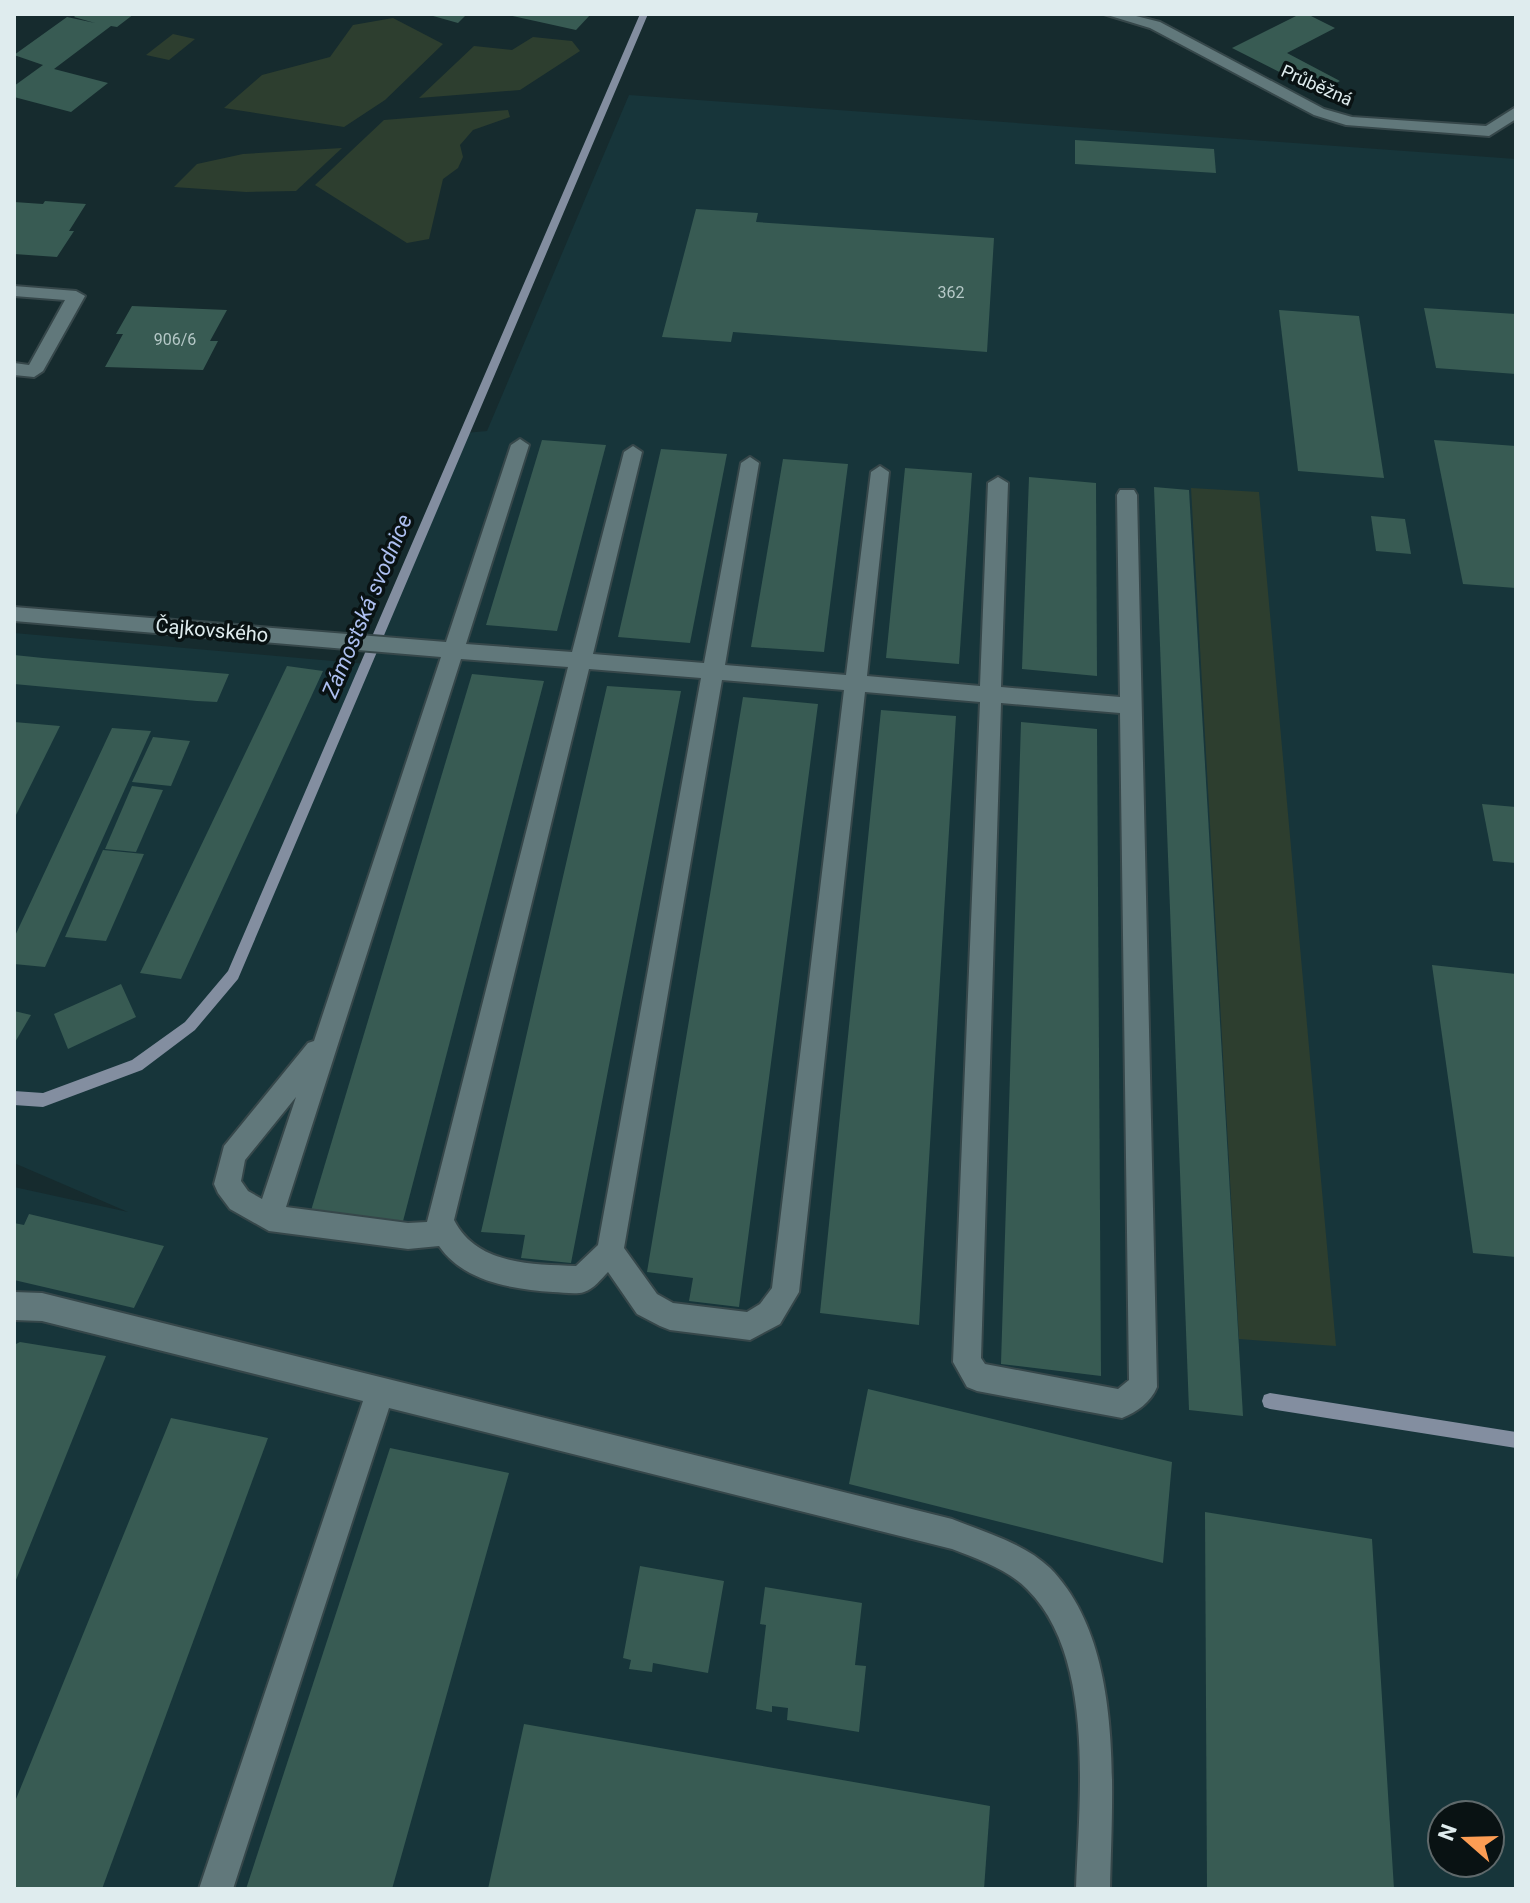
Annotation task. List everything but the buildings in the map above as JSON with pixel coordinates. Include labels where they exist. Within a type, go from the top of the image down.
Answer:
[{"type":"street","name":"Průběžná","points":[[1111,14],[1155,25],[1319,112],[1351,122],[1489,131],[1516,112]]},
{"type":"street","points":[[14,291],[76,296],[34,371],[14,369]]},
{"type":"street","points":[[269,1218],[520,445]]},
{"type":"street","points":[[633,452],[440,1221],[444,1233],[470,1262],[521,1277],[581,1280],[610,1251],[750,463]]},
{"type":"street","points":[[610,1251],[647,1304],[670,1316],[750,1326],[770,1314],[785,1292],[880,472]]},
{"type":"street","points":[[998,483],[967,1362],[977,1377],[1122,1404],[1143,1387],[1127,495]]},
{"type":"street","name":"Čajkovského","points":[[14,614],[1130,706]]},
{"type":"street","points":[[324,1043],[233,1155],[227,1184],[239,1200],[269,1218],[408,1236],[444,1233]]},
{"type":"street","points":[[14,1306],[42,1307],[952,1534],[1013,1560],[1038,1578],[1061,1604],[1087,1666],[1093,1775],[1093,1889]]},
{"type":"street","points":[[216,1889],[380,1392]]},
{"type":"shaded area","points":[[629,95],[1516,159],[1516,1889],[14,1889],[14,1187],[128,1212],[14,1163],[14,633],[367,664],[465,433],[487,431]]},
{"type":"green space","points":[[393,18],[443,44],[385,100],[344,127],[224,108],[262,75],[330,57],[353,25]]},
{"type":"green space","points":[[173,34],[195,39],[169,60],[146,55]]},
{"type":"green space","points":[[533,37],[572,41],[580,51],[520,90],[419,98],[474,46],[512,50]]},
{"type":"green space","points":[[508,110],[510,117],[473,130],[460,145],[463,157],[458,168],[443,179],[429,239],[407,243],[315,185],[384,120]]},
{"type":"green space","points":[[342,148],[296,191],[246,192],[174,187],[197,164],[243,154]]},
{"type":"green space","points":[[1191,488],[1259,492],[1336,1346],[1239,1339]]},
{"type":"waterway","name":"Zámostská svodnice","points":[[14,1098],[43,1100],[137,1065],[190,1026],[233,975],[644,14]]},
{"type":"waterway","points":[[1270,1401],[1516,1440]]}]
